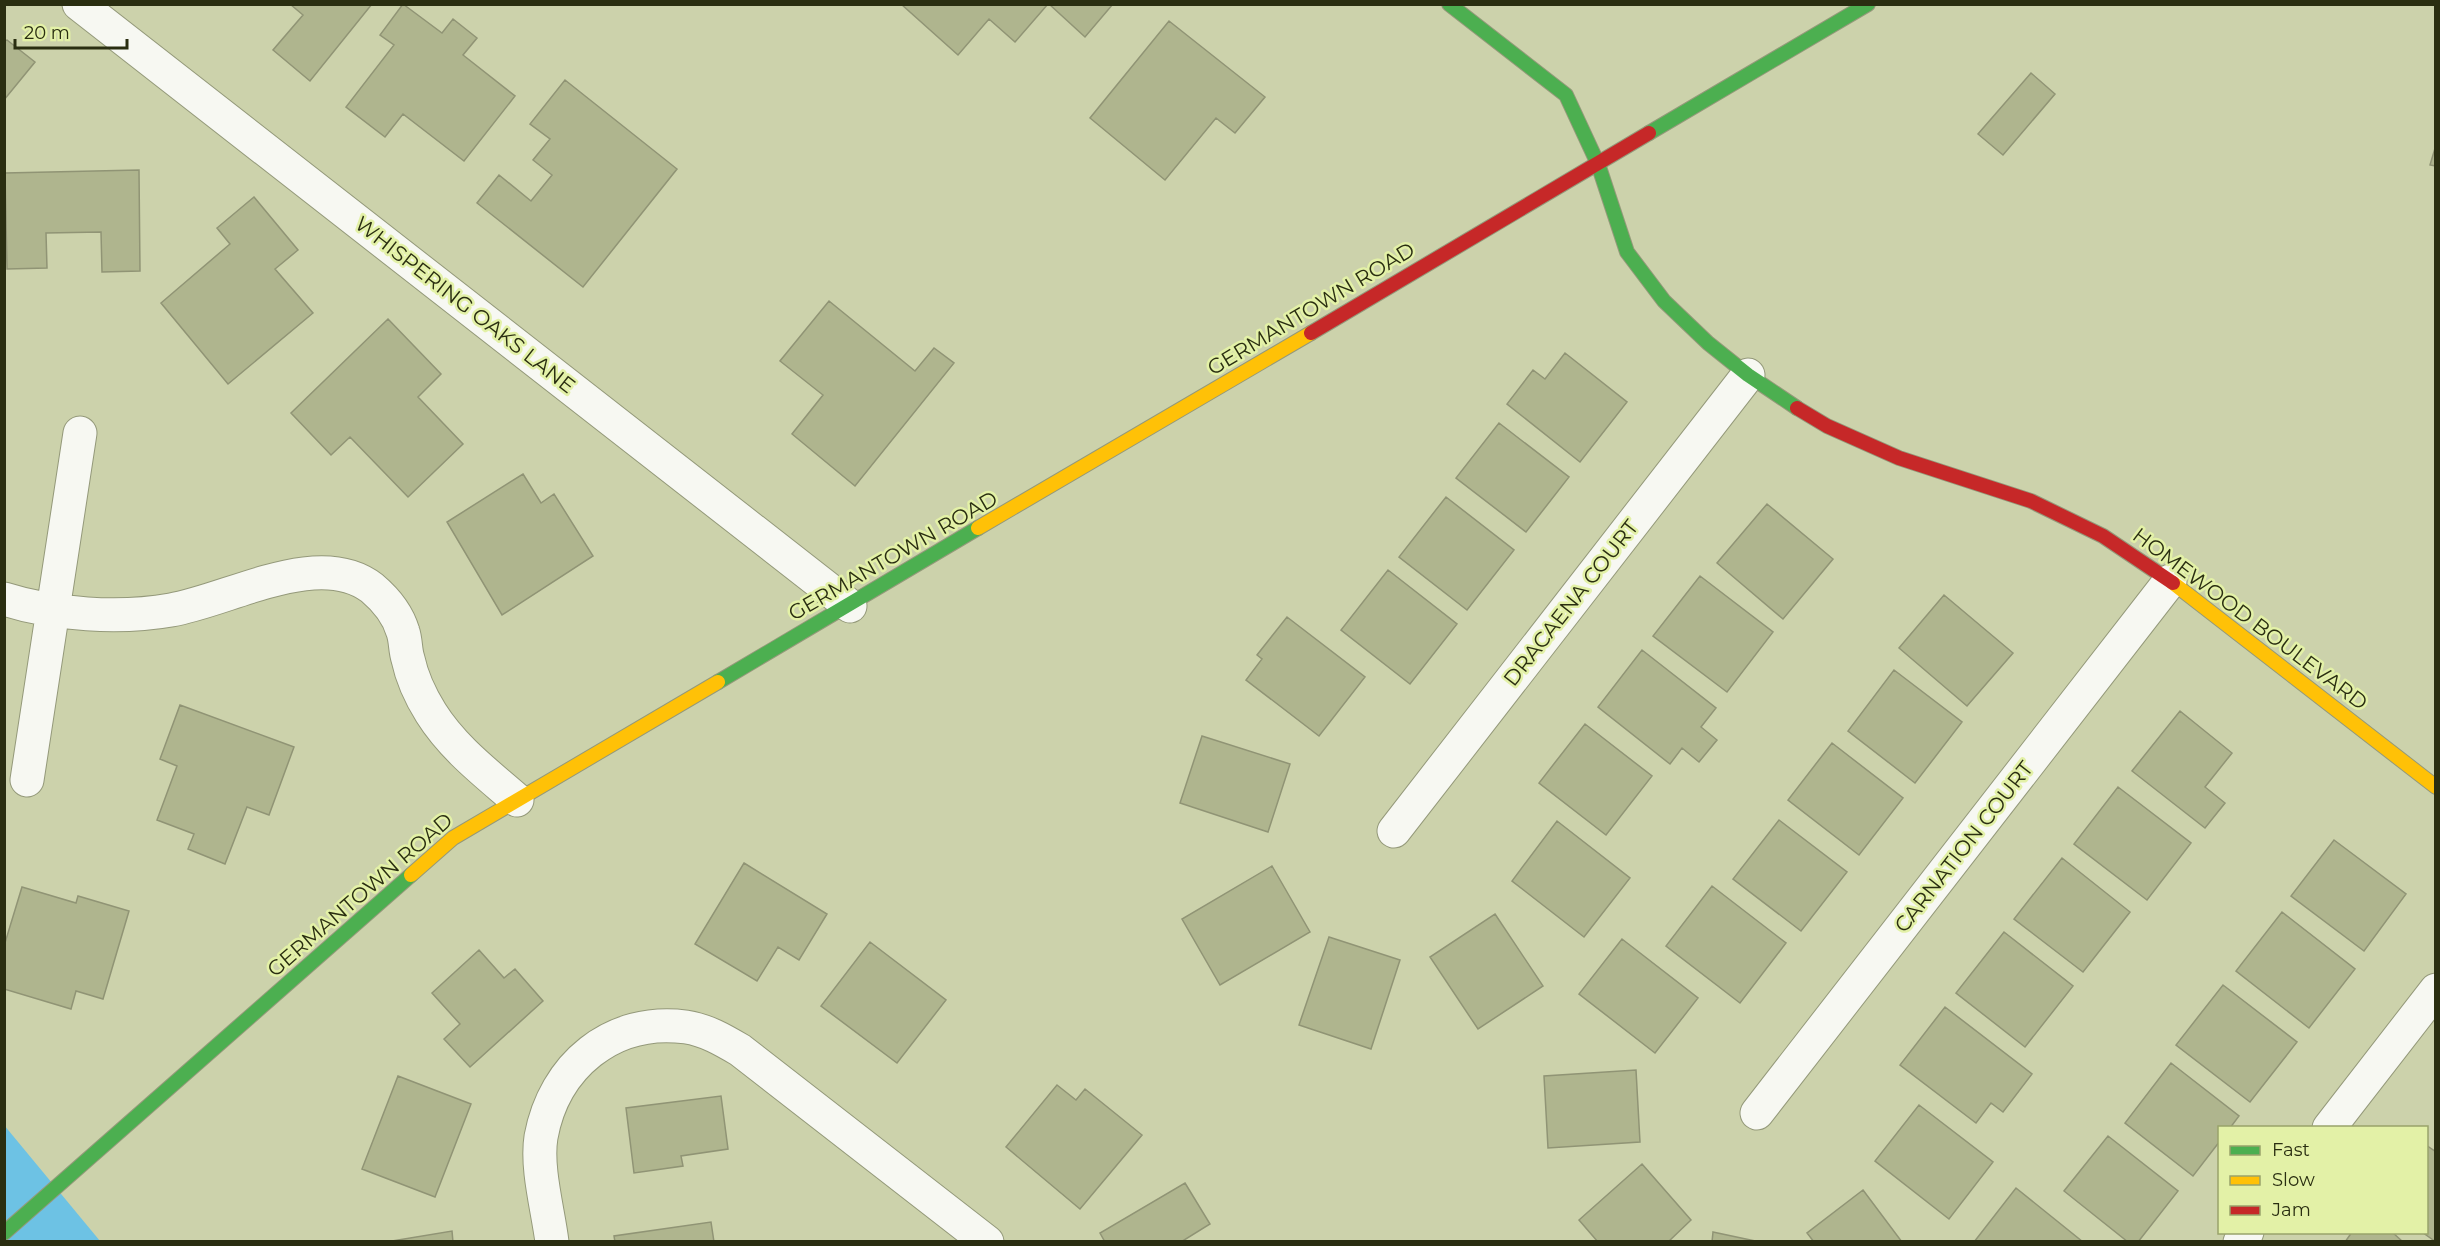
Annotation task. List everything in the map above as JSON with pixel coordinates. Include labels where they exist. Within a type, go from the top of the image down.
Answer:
[{"type":"street","name":"WHISPERING OAKS LANE","points":[[79,4],[850,606]]},
{"type":"street","name":"HOMEWOOD BOULEVARD","points":[[1449,4],[1566,95],[1598,164],[1627,252],[1664,301],[1708,343],[1748,375],[1827,426],[1899,458],[2031,501],[2103,536],[2170,581],[2436,787]]},
{"type":"street","name":"GERMANTOWN ROAD","points":[[4,1233],[453,838],[1868,4]]},
{"type":"street","name":"DRACAENA COURT","points":[[1394,831],[1748,375]]},
{"type":"street","points":[[27,780],[80,433]]},
{"type":"street","points":[[4,600],[53,610],[111,614],[170,610],[292,575],[319,571],[346,575],[371,587],[390,607],[403,631],[408,658],[418,687],[431,713],[467,757],[517,800]]},
{"type":"street","name":"CARNATION COURT","points":[[1757,1113],[2170,581]]},
{"type":"street","points":[[2331,1126],[2436,990]]},
{"type":"street","points":[[552,1242],[542,1168],[541,1140],[547,1112],[559,1086],[577,1063],[600,1044],[630,1031],[658,1026],[687,1028],[714,1036],[740,1050],[987,1242]]},
{"type":"water","points":[[4,1125],[100,1241],[5,1241]]},
{"type":"building","points":[[290,4],[372,4],[310,81],[273,50],[303,15]]},
{"type":"building","points":[[403,4],[442,33],[453,19],[477,38],[463,55],[515,96],[464,161],[403,114],[385,137],[346,107],[394,45],[380,35]]},
{"type":"building","points":[[901,4],[1048,4],[1015,42],[989,19],[958,55]]},
{"type":"building","points":[[1049,4],[1113,4],[1085,37]]},
{"type":"building","points":[[1169,21],[1265,97],[1235,133],[1216,118],[1165,180],[1090,118]]},
{"type":"building","points":[[7,40],[35,62],[4,100],[4,41]]},
{"type":"building","points":[[2031,73],[2055,94],[2003,155],[1978,134]]},
{"type":"building","points":[[565,80],[677,169],[583,287],[477,203],[499,175],[531,201],[552,175],[533,160],[550,139],[530,124]]},
{"type":"building","points":[[2436,145],[2436,166],[2430,165]]},
{"type":"building","points":[[139,170],[140,271],[102,272],[101,232],[46,233],[47,268],[7,269],[5,173]]},
{"type":"building","points":[[254,197],[298,250],[275,269],[313,313],[228,384],[161,303],[230,244],[217,228]]},
{"type":"building","points":[[829,301],[915,371],[934,348],[954,363],[855,486],[792,434],[823,395],[780,361]]},
{"type":"building","points":[[388,319],[441,374],[418,397],[463,444],[408,497],[350,437],[331,455],[291,413]]},
{"type":"building","points":[[1565,353],[1627,402],[1580,462],[1507,404],[1533,370],[1545,379]]},
{"type":"building","points":[[1499,423],[1569,477],[1526,532],[1456,478]]},
{"type":"building","points":[[523,474],[541,503],[554,494],[593,556],[502,615],[447,522]]},
{"type":"building","points":[[1446,497],[1514,550],[1467,610],[1399,557]]},
{"type":"building","points":[[1767,504],[1833,559],[1783,619],[1717,563]]},
{"type":"building","points":[[1388,570],[1457,624],[1410,684],[1341,630]]},
{"type":"building","points":[[1700,576],[1773,632],[1727,692],[1653,636]]},
{"type":"building","points":[[1944,595],[2013,653],[1967,706],[1899,648]]},
{"type":"building","points":[[1287,617],[1365,677],[1319,736],[1246,680],[1262,659],[1257,655]]},
{"type":"building","points":[[1642,650],[1716,708],[1701,727],[1717,740],[1699,762],[1682,748],[1670,764],[1598,707]]},
{"type":"building","points":[[1894,670],[1962,722],[1915,783],[1848,731]]},
{"type":"building","points":[[180,705],[294,747],[269,815],[247,807],[225,864],[188,849],[194,834],[157,820],[177,766],[160,759]]},
{"type":"building","points":[[2180,711],[2232,753],[2205,787],[2225,803],[2205,828],[2132,771]]},
{"type":"building","points":[[1585,724],[1652,776],[1606,835],[1539,783]]},
{"type":"building","points":[[1202,736],[1290,764],[1268,832],[1180,803]]},
{"type":"building","points":[[1832,743],[1903,798],[1859,855],[1788,800]]},
{"type":"building","points":[[2118,787],[2191,843],[2147,900],[2074,844]]},
{"type":"building","points":[[1779,820],[1847,872],[1801,931],[1733,879]]},
{"type":"building","points":[[1557,821],[1630,878],[1584,937],[1512,881]]},
{"type":"building","points":[[2334,840],[2406,894],[2364,951],[2291,896]]},
{"type":"building","points":[[2062,858],[2130,912],[2083,972],[2014,919]]},
{"type":"building","points":[[744,863],[827,914],[799,960],[778,947],[757,981],[695,944]]},
{"type":"building","points":[[1272,866],[1310,932],[1220,985],[1182,919]]},
{"type":"building","points":[[1712,886],[1786,943],[1740,1003],[1666,946]]},
{"type":"building","points":[[22,887],[76,903],[78,896],[129,911],[103,999],[76,991],[71,1009],[4,989],[4,946]]},
{"type":"building","points":[[2282,912],[2355,969],[2309,1028],[2236,971]]},
{"type":"building","points":[[1495,914],[1543,986],[1478,1029],[1430,957]]},
{"type":"building","points":[[2004,932],[2073,986],[2025,1047],[1956,993]]},
{"type":"building","points":[[1329,937],[1400,960],[1371,1049],[1299,1025]]},
{"type":"building","points":[[1622,939],[1698,998],[1655,1053],[1579,994]]},
{"type":"building","points":[[870,942],[946,1000],[897,1063],[821,1006]]},
{"type":"building","points":[[479,950],[504,978],[515,969],[543,1001],[470,1067],[444,1039],[460,1024],[432,993]]},
{"type":"building","points":[[2223,985],[2297,1042],[2250,1102],[2176,1045]]},
{"type":"building","points":[[1945,1007],[2032,1074],[2003,1112],[1991,1103],[1976,1123],[1900,1065]]},
{"type":"building","points":[[2171,1063],[2239,1116],[2232,1126],[2218,1126],[2218,1144],[2193,1176],[2125,1123]]},
{"type":"building","points":[[1636,1070],[1640,1142],[1548,1148],[1544,1076]]},
{"type":"building","points":[[398,1076],[471,1104],[435,1197],[362,1169]]},
{"type":"building","points":[[1057,1085],[1076,1100],[1085,1089],[1142,1135],[1080,1209],[1006,1147]]},
{"type":"building","points":[[721,1096],[728,1149],[681,1156],[683,1166],[634,1173],[626,1108]]},
{"type":"building","points":[[1919,1105],[1993,1162],[1949,1219],[1875,1161]]},
{"type":"building","points":[[2108,1136],[2178,1191],[2138,1242],[2128,1242],[2064,1191]]},
{"type":"building","points":[[2428,1146],[2436,1152],[2436,1242],[2425,1234],[2428,1234]]},
{"type":"building","points":[[1642,1164],[1691,1220],[1668,1242],[1598,1242],[1579,1220]]},
{"type":"building","points":[[1185,1183],[1210,1224],[1181,1242],[1105,1242],[1100,1233]]},
{"type":"building","points":[[2016,1188],[2083,1242],[1974,1242]]},
{"type":"building","points":[[1863,1190],[1902,1242],[1814,1242],[1807,1233]]},
{"type":"building","points":[[711,1222],[714,1242],[615,1242],[614,1236]]},
{"type":"building","points":[[452,1231],[453,1242],[386,1242]]},
{"type":"building","points":[[1713,1232],[1760,1242],[1712,1242]]},
{"type":"building","points":[[2351,1234],[2394,1234],[2403,1242],[2345,1242]]},
{"type":"traffic: fast","points":[[1449,4],[1566,95],[1598,164],[1627,252],[1664,301],[1708,343],[1748,375],[1797,408]]},
{"type":"traffic: fast","points":[[1649,133],[1868,4]]},
{"type":"traffic: fast","points":[[718,682],[978,528]]},
{"type":"traffic: fast","points":[[4,1233],[411,875]]},
{"type":"traffic: slow","points":[[978,528],[1311,333]]},
{"type":"traffic: slow","points":[[2173,583],[2436,787]]},
{"type":"traffic: slow","points":[[411,875],[453,838],[718,682]]},
{"type":"traffic: jam","points":[[1311,333],[1649,133]]},
{"type":"traffic: jam","points":[[1797,408],[1827,426],[1899,458],[2031,501],[2103,536],[2173,583]]}]
